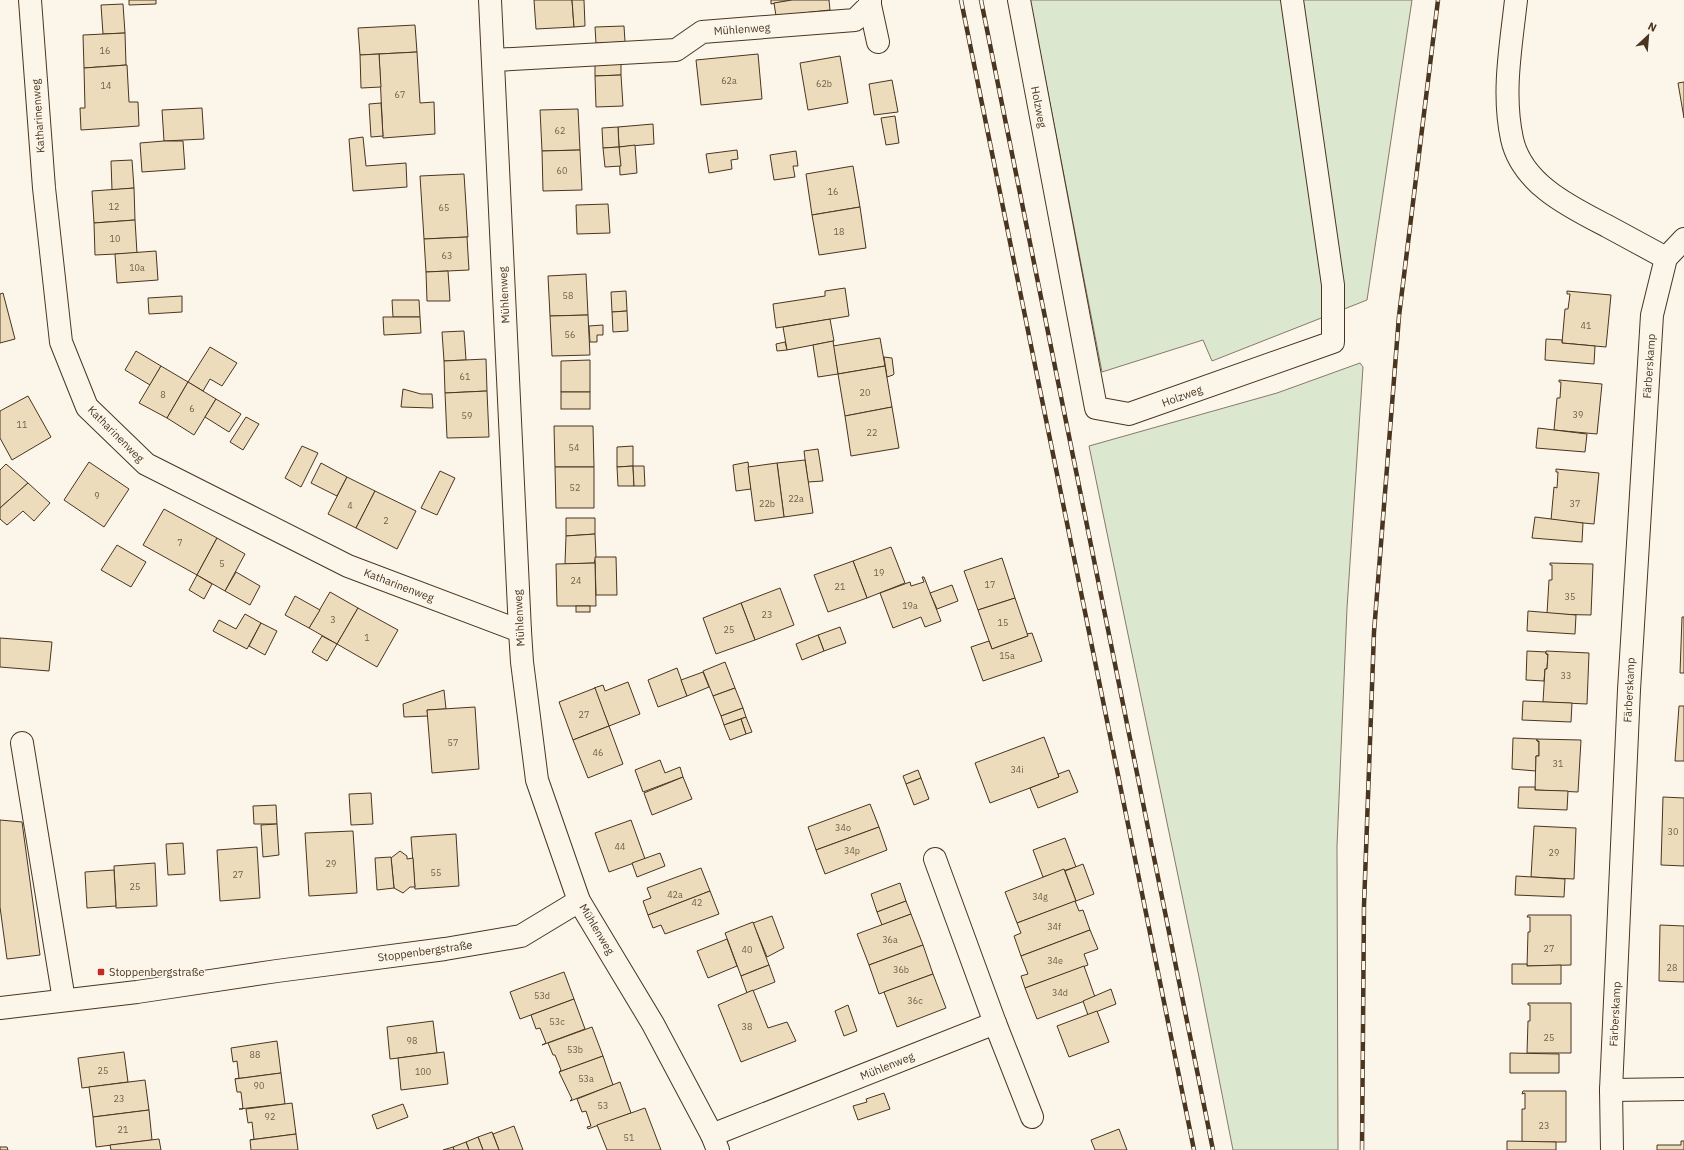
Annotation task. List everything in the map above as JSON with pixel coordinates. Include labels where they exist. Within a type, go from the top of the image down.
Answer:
[{"type":"street","name":"Katharinenweg","points":[[30,0],[44,188],[60,342],[87,407],[146,464],[348,566],[520,631]]},
{"type":"street","name":"Mühlenweg","points":[[490,0],[522,662],[538,780],[580,901],[653,1024],[715,1142],[995,1023]]},
{"type":"street","name":"Holzweg","points":[[1019,0],[1096,408],[1129,414],[1333,342],[1332,285],[1292,0]]},
{"type":"street","points":[[1516,0],[1508,72],[1508,106],[1512,139],[1519,157],[1530,173],[1545,189],[1568,205],[1666,258]]},
{"type":"street","name":"Mühlenweg","points":[[494,60],[676,50],[702,32],[855,20],[870,2]]},
{"type":"street","name":"Mühlenweg","points":[[870,2],[878,42]]},
{"type":"street","name":"Färberskamp","points":[[1612,1150],[1611,1090],[1629,690],[1652,315],[1666,258],[1684,239]]},
{"type":"street","points":[[22,743],[64,1000]]},
{"type":"street","points":[[935,859],[995,1023],[1032,1117]]},
{"type":"street","name":"Stoppenbergstraße","points":[[0,1008],[137,992],[277,971],[445,949],[521,936],[580,901]]},
{"type":"street","points":[[1611,1090],[1684,1089]]},
{"type":"green space","points":[[1030,0],[1412,0],[1367,300],[1212,361],[1203,340],[1102,372]]},
{"type":"green space","points":[[1360,363],[1363,367],[1347,608],[1337,846],[1338,1150],[1233,1150],[1199,977],[1089,446],[1277,393]]},
{"type":"building","points":[[129,0],[156,0],[156,4],[129,5]]},
{"type":"building","points":[[534,0],[572,0],[574,27],[536,29]]},
{"type":"building","points":[[572,0],[584,0],[585,26],[574,27]]},
{"type":"building","points":[[771,0],[792,0],[771,4]]},
{"type":"building","points":[[792,0],[829,0],[830,10],[776,16],[774,3]]},
{"type":"building","points":[[123,4],[125,33],[103,34],[101,5]]},
{"type":"building","points":[[415,25],[417,52],[360,55],[358,28]]},
{"type":"building","points":[[624,26],[625,42],[596,43],[595,27]]},
{"type":"building","points":[[125,33],[126,65],[84,68],[83,35]]},
{"type":"building","points":[[417,52],[420,103],[434,102],[435,134],[383,138],[379,54]]},
{"type":"building","points":[[379,54],[381,87],[361,88],[360,55]]},
{"type":"building","points":[[758,54],[762,99],[701,105],[696,60]]},
{"type":"building","points":[[840,56],[848,103],[808,110],[800,63]]},
{"type":"building","points":[[621,61],[621,75],[595,76],[595,62]]},
{"type":"building","points":[[127,65],[129,102],[138,102],[139,126],[81,130],[80,108],[85,108],[84,68]]},
{"type":"building","points":[[621,75],[623,106],[596,107],[595,76]]},
{"type":"building","points":[[892,80],[898,112],[874,115],[869,84]]},
{"type":"building","points":[[1684,82],[1684,118],[1678,83]]},
{"type":"building","points":[[381,103],[383,136],[371,137],[369,104]]},
{"type":"building","points":[[202,108],[204,139],[164,141],[162,110]]},
{"type":"building","points":[[578,109],[580,150],[542,151],[540,110]]},
{"type":"building","points":[[895,116],[899,143],[886,145],[881,118]]},
{"type":"building","points":[[653,124],[654,144],[619,147],[618,127]]},
{"type":"building","points":[[618,127],[619,147],[603,148],[602,128]]},
{"type":"building","points":[[363,137],[366,166],[406,163],[407,187],[353,191],[349,139]]},
{"type":"building","points":[[183,141],[185,169],[142,172],[140,143]]},
{"type":"building","points":[[635,145],[637,173],[620,175],[619,147]]},
{"type":"building","points":[[619,147],[621,166],[605,167],[603,148]]},
{"type":"building","points":[[580,150],[582,190],[543,191],[542,151]]},
{"type":"building","points":[[737,150],[738,159],[731,160],[732,169],[709,173],[706,154]]},
{"type":"building","points":[[796,151],[798,166],[793,166],[795,177],[774,180],[770,155]]},
{"type":"building","points":[[132,160],[134,188],[112,190],[111,161]]},
{"type":"building","points":[[853,166],[860,207],[812,215],[806,174]]},
{"type":"building","points":[[464,174],[468,237],[424,239],[420,176]]},
{"type":"building","points":[[134,188],[135,220],[94,223],[92,191]]},
{"type":"building","points":[[608,204],[610,233],[577,234],[576,205]]},
{"type":"building","points":[[860,207],[866,248],[819,255],[812,215]]},
{"type":"building","points":[[135,220],[137,253],[95,255],[94,223]]},
{"type":"building","points":[[467,237],[469,270],[426,272],[424,239]]},
{"type":"building","points":[[156,251],[158,280],[117,283],[115,254]]},
{"type":"building","points":[[448,271],[450,301],[427,301],[426,272]]},
{"type":"building","points":[[586,274],[588,315],[550,316],[548,276]]},
{"type":"building","points":[[845,288],[849,316],[776,328],[773,304],[825,296],[825,291]]},
{"type":"building","points":[[626,291],[627,311],[612,312],[611,292]]},
{"type":"building","points":[[1567,291],[1611,295],[1606,347],[1562,343],[1565,309],[1568,309],[1570,294],[1567,294]]},
{"type":"building","points":[[3,293],[15,339],[0,343],[0,294]]},
{"type":"building","points":[[182,296],[182,312],[149,314],[148,298]]},
{"type":"building","points":[[392,300],[419,300],[420,317],[393,317]]},
{"type":"building","points":[[627,311],[628,331],[613,332],[612,312]]},
{"type":"building","points":[[588,315],[590,355],[552,356],[550,316]]},
{"type":"building","points":[[383,317],[420,317],[421,333],[384,335]]},
{"type":"building","points":[[830,319],[834,341],[787,350],[783,327]]},
{"type":"building","points":[[603,325],[603,335],[597,335],[597,342],[590,342],[589,326]]},
{"type":"building","points":[[464,331],[466,360],[444,361],[442,332]]},
{"type":"building","points":[[880,338],[885,366],[838,374],[833,346]]},
{"type":"building","points":[[1546,339],[1562,340],[1562,343],[1595,346],[1594,364],[1545,360]]},
{"type":"building","points":[[833,341],[838,374],[818,377],[813,345]]},
{"type":"building","points":[[785,342],[787,350],[777,351],[776,344]]},
{"type":"building","points":[[210,347],[237,363],[222,386],[210,379],[203,391],[188,382]]},
{"type":"building","points":[[136,351],[161,366],[150,385],[125,370]]},
{"type":"building","points":[[884,357],[892,358],[894,374],[887,377]]},
{"type":"building","points":[[486,359],[487,391],[445,393],[444,361]]},
{"type":"building","points":[[590,360],[590,392],[561,392],[561,361]]},
{"type":"building","points":[[161,366],[188,382],[167,418],[139,403]]},
{"type":"building","points":[[885,366],[892,407],[845,416],[838,374]]},
{"type":"building","points":[[1559,380],[1602,384],[1597,434],[1554,430],[1557,398],[1560,398],[1561,382],[1559,382]]},
{"type":"building","points":[[188,382],[216,399],[194,435],[167,418]]},
{"type":"building","points":[[403,389],[421,394],[432,394],[433,408],[401,407]]},
{"type":"building","points":[[487,391],[489,437],[447,438],[445,393]]},
{"type":"building","points":[[561,392],[590,392],[590,409],[561,409]]},
{"type":"building","points":[[28,396],[51,437],[12,460],[0,438],[0,411]]},
{"type":"building","points":[[216,399],[241,414],[229,432],[205,417]]},
{"type":"building","points":[[892,407],[899,448],[851,456],[845,416]]},
{"type":"building","points":[[246,417],[259,424],[243,450],[230,442]]},
{"type":"building","points":[[554,426],[593,426],[594,467],[555,467]]},
{"type":"building","points":[[1538,428],[1587,434],[1585,452],[1536,448]]},
{"type":"building","points":[[302,446],[318,453],[301,487],[285,478]]},
{"type":"building","points":[[633,446],[633,466],[617,467],[617,447]]},
{"type":"building","points":[[818,449],[823,481],[808,482],[804,451]]},
{"type":"building","points":[[805,460],[813,513],[784,517],[777,463]]},
{"type":"building","points":[[89,462],[129,489],[104,527],[64,500]]},
{"type":"building","points":[[748,462],[751,489],[736,491],[733,465]]},
{"type":"building","points":[[321,463],[347,477],[337,496],[311,483]]},
{"type":"building","points":[[777,463],[784,517],[755,521],[748,467]]},
{"type":"building","points":[[6,464],[28,483],[0,508],[0,470]]},
{"type":"building","points":[[633,466],[634,486],[618,486],[617,467]]},
{"type":"building","points":[[633,466],[644,466],[645,486],[634,486]]},
{"type":"building","points":[[555,467],[594,467],[594,508],[556,508]]},
{"type":"building","points":[[1556,469],[1599,473],[1594,524],[1551,520],[1554,487],[1557,488],[1558,472],[1556,472]]},
{"type":"building","points":[[440,471],[455,478],[437,515],[421,508]]},
{"type":"building","points":[[347,477],[375,491],[356,528],[328,514]]},
{"type":"building","points":[[28,483],[50,503],[34,521],[23,511],[7,525],[0,519],[0,508]]},
{"type":"building","points":[[375,491],[416,511],[397,549],[356,528]]},
{"type":"building","points":[[164,509],[217,538],[197,575],[143,545]]},
{"type":"building","points":[[1535,517],[1583,523],[1582,542],[1532,538]]},
{"type":"building","points":[[566,518],[595,518],[595,534],[566,536]]},
{"type":"building","points":[[595,534],[596,557],[594,563],[565,564],[566,536]]},
{"type":"building","points":[[217,538],[245,554],[225,591],[197,575]]},
{"type":"building","points":[[117,545],[146,562],[131,587],[101,570]]},
{"type":"building","points":[[891,547],[905,583],[867,598],[853,561]]},
{"type":"building","points":[[595,557],[616,557],[617,595],[596,595]]},
{"type":"building","points":[[1002,558],[1015,598],[978,610],[964,571]]},
{"type":"building","points":[[853,561],[867,598],[828,612],[814,575]]},
{"type":"building","points":[[595,563],[596,606],[557,606],[556,564]]},
{"type":"building","points":[[1550,563],[1593,564],[1591,615],[1547,614],[1549,580],[1552,580],[1552,565],[1550,565]]},
{"type":"building","points":[[236,572],[260,586],[250,605],[225,591]]},
{"type":"building","points":[[197,575],[212,584],[204,599],[189,590]]},
{"type":"building","points":[[922,577],[924,577],[941,621],[925,627],[921,617],[893,628],[880,593],[910,582],[911,586],[924,582]]},
{"type":"building","points":[[952,585],[958,601],[937,609],[930,593]]},
{"type":"building","points":[[780,588],[794,625],[755,640],[741,603]]},
{"type":"building","points":[[330,592],[358,608],[337,644],[309,628]]},
{"type":"building","points":[[295,596],[320,610],[309,628],[285,615]]},
{"type":"building","points":[[1015,598],[1028,636],[992,649],[978,610]]},
{"type":"building","points":[[741,603],[755,640],[716,654],[703,618]]},
{"type":"building","points":[[576,606],[590,606],[590,612],[576,612]]},
{"type":"building","points":[[358,608],[398,630],[377,667],[337,644]]},
{"type":"building","points":[[1528,611],[1576,615],[1575,634],[1527,631]]},
{"type":"building","points":[[245,614],[261,623],[247,649],[213,631],[219,620],[236,629]]},
{"type":"building","points":[[1682,617],[1684,617],[1684,673],[1680,673]]},
{"type":"building","points":[[261,623],[277,631],[265,655],[249,646]]},
{"type":"building","points":[[840,627],[846,643],[824,651],[818,635]]},
{"type":"building","points":[[1032,633],[1042,661],[983,681],[971,647],[989,641],[992,649],[1028,636],[1027,634]]},
{"type":"building","points":[[818,635],[824,651],[802,660],[796,644]]},
{"type":"building","points":[[322,636],[337,644],[327,661],[312,652]]},
{"type":"building","points":[[0,638],[52,642],[49,671],[0,667]]},
{"type":"building","points":[[1527,651],[1546,652],[1546,654],[1548,654],[1547,669],[1545,669],[1544,681],[1526,680]]},
{"type":"building","points":[[1546,651],[1589,653],[1587,704],[1543,702],[1545,669],[1547,669],[1548,654],[1546,654]]},
{"type":"building","points":[[725,662],[735,688],[713,696],[703,671]]},
{"type":"building","points":[[677,668],[687,696],[658,707],[648,680]]},
{"type":"building","points":[[703,672],[709,687],[687,696],[681,680]]},
{"type":"building","points":[[628,682],[640,714],[609,726],[594,688],[603,685],[605,691]]},
{"type":"building","points":[[595,688],[609,726],[573,740],[559,702]]},
{"type":"building","points":[[735,688],[743,708],[721,716],[713,696]]},
{"type":"building","points":[[444,690],[446,709],[427,710],[428,716],[404,717],[403,704]]},
{"type":"building","points":[[1523,701],[1572,703],[1571,722],[1522,720]]},
{"type":"building","points":[[1679,706],[1684,706],[1684,761],[1675,761]]},
{"type":"building","points":[[475,707],[479,769],[432,773],[427,710]]},
{"type":"building","points":[[743,708],[746,717],[724,725],[721,716]]},
{"type":"building","points":[[746,717],[752,732],[746,734],[741,719]]},
{"type":"building","points":[[741,719],[746,734],[730,740],[724,725]]},
{"type":"building","points":[[609,726],[623,764],[588,778],[573,740]]},
{"type":"building","points":[[1044,737],[1059,777],[990,803],[975,763]]},
{"type":"building","points":[[1513,738],[1537,739],[1537,741],[1539,741],[1539,756],[1536,756],[1536,771],[1512,769]]},
{"type":"building","points":[[1537,739],[1581,740],[1578,792],[1535,790],[1536,756],[1539,756],[1539,741],[1537,741]]},
{"type":"building","points":[[660,760],[665,773],[680,767],[683,777],[643,792],[635,770]]},
{"type":"building","points":[[918,770],[921,778],[906,784],[903,776]]},
{"type":"building","points":[[1069,770],[1078,792],[1038,808],[1030,788],[1059,777],[1058,774]]},
{"type":"building","points":[[683,777],[692,799],[652,815],[644,793]]},
{"type":"building","points":[[921,778],[929,799],[914,805],[906,784]]},
{"type":"building","points":[[1519,787],[1535,787],[1535,790],[1568,791],[1567,810],[1518,808]]},
{"type":"building","points":[[371,793],[373,824],[351,825],[349,794]]},
{"type":"building","points":[[1663,797],[1684,798],[1684,866],[1661,865]]},
{"type":"building","points":[[870,804],[879,827],[816,850],[808,827]]},
{"type":"building","points":[[276,805],[277,824],[254,824],[253,806]]},
{"type":"building","points":[[0,820],[22,822],[40,955],[7,959],[0,907]]},
{"type":"building","points":[[631,820],[645,859],[609,872],[595,833]]},
{"type":"building","points":[[277,824],[279,855],[263,857],[261,825]]},
{"type":"building","points":[[1534,826],[1576,828],[1574,879],[1531,877]]},
{"type":"building","points":[[879,827],[887,850],[825,874],[816,850]]},
{"type":"building","points":[[353,831],[357,893],[309,896],[305,833]]},
{"type":"building","points":[[456,834],[459,886],[415,889],[411,837]]},
{"type":"building","points":[[1065,838],[1076,867],[1043,877],[1033,850]]},
{"type":"building","points":[[183,843],[185,874],[168,875],[166,844]]},
{"type":"building","points":[[257,847],[260,898],[220,901],[217,850]]},
{"type":"building","points":[[400,851],[407,856],[407,859],[413,858],[415,887],[410,887],[403,893],[394,888],[391,858]]},
{"type":"building","points":[[660,853],[665,866],[637,877],[632,863]]},
{"type":"building","points":[[391,857],[394,888],[377,890],[375,858]]},
{"type":"building","points":[[155,863],[157,906],[116,908],[114,866]]},
{"type":"building","points":[[1083,864],[1094,894],[1076,901],[1065,871]]},
{"type":"building","points":[[701,868],[710,891],[648,915],[643,901],[651,898],[647,888]]},
{"type":"building","points":[[1064,869],[1076,901],[1017,923],[1005,892]]},
{"type":"building","points":[[114,870],[116,906],[87,908],[85,872]]},
{"type":"building","points":[[1516,876],[1565,879],[1564,897],[1515,895]]},
{"type":"building","points":[[900,883],[906,901],[877,912],[871,894]]},
{"type":"building","points":[[710,891],[719,914],[665,934],[661,925],[653,928],[648,915]]},
{"type":"building","points":[[906,901],[911,914],[882,925],[877,912]]},
{"type":"building","points":[[1075,901],[1079,911],[1083,910],[1090,930],[1021,956],[1014,936],[1021,933],[1017,923]]},
{"type":"building","points":[[911,914],[923,945],[869,965],[857,934]]},
{"type":"building","points":[[1528,915],[1571,915],[1571,965],[1527,966],[1528,932],[1530,932],[1530,917],[1527,917]]},
{"type":"building","points":[[772,916],[784,948],[767,957],[753,923]]},
{"type":"building","points":[[753,922],[769,965],[741,976],[725,933]]},
{"type":"building","points":[[1660,925],[1684,926],[1684,982],[1659,981]]},
{"type":"building","points":[[1090,930],[1098,949],[1084,954],[1088,965],[1025,988],[1021,976],[1028,974],[1021,956]]},
{"type":"building","points":[[727,939],[737,966],[708,978],[697,951]]},
{"type":"building","points":[[923,945],[933,974],[879,994],[869,965]]},
{"type":"building","points":[[1512,964],[1527,964],[1527,966],[1561,965],[1561,984],[1512,984]]},
{"type":"building","points":[[769,965],[775,982],[747,993],[741,976]]},
{"type":"building","points":[[1084,966],[1095,997],[1037,1019],[1025,988]]},
{"type":"building","points":[[564,972],[574,999],[520,1019],[510,992]]},
{"type":"building","points":[[933,974],[946,1008],[897,1027],[884,992]]},
{"type":"building","points":[[1111,989],[1116,1004],[1088,1015],[1083,1001]]},
{"type":"building","points":[[753,990],[768,1028],[787,1022],[796,1041],[741,1062],[718,1005]]},
{"type":"building","points":[[574,999],[585,1029],[542,1045],[546,1043],[540,1028],[536,1029],[531,1015]]},
{"type":"building","points":[[1528,1003],[1571,1003],[1571,1053],[1527,1053],[1528,1021],[1530,1021],[1530,1005],[1528,1005]]},
{"type":"building","points":[[848,1005],[857,1031],[844,1036],[835,1011]]},
{"type":"building","points":[[1097,1011],[1109,1042],[1069,1057],[1057,1026]]},
{"type":"building","points":[[433,1021],[437,1053],[390,1059],[387,1027]]},
{"type":"building","points":[[592,1027],[603,1056],[559,1072],[561,1070],[548,1043]]},
{"type":"building","points":[[277,1041],[281,1073],[235,1079],[239,1078],[237,1061],[233,1062],[231,1048]]},
{"type":"building","points":[[124,1052],[128,1082],[82,1088],[78,1058]]},
{"type":"building","points":[[444,1052],[448,1084],[401,1090],[398,1058]]},
{"type":"building","points":[[1510,1053],[1559,1054],[1559,1073],[1510,1073]]},
{"type":"building","points":[[603,1056],[613,1085],[570,1101],[572,1099],[559,1072]]},
{"type":"building","points":[[281,1073],[285,1104],[243,1109],[241,1092],[237,1092],[235,1079]]},
{"type":"building","points":[[145,1080],[149,1110],[93,1117],[89,1087]]},
{"type":"building","points":[[620,1082],[631,1113],[588,1129],[587,1127],[591,1126],[586,1111],[582,1112],[577,1099]]},
{"type":"building","points":[[1523,1091],[1566,1091],[1566,1142],[1522,1142],[1522,1109],[1525,1109],[1525,1093],[1522,1094]]},
{"type":"building","points":[[884,1093],[890,1109],[858,1120],[853,1106],[867,1102],[866,1099]]},
{"type":"building","points":[[292,1103],[296,1134],[250,1140],[254,1139],[252,1122],[248,1123],[246,1109]]},
{"type":"building","points":[[403,1104],[408,1117],[377,1129],[372,1115]]},
{"type":"building","points":[[645,1108],[661,1150],[607,1150],[597,1125]]},
{"type":"building","points":[[149,1110],[152,1140],[96,1147],[93,1117]]},
{"type":"building","points":[[514,1126],[523,1150],[499,1150],[493,1134]]},
{"type":"building","points":[[1119,1129],[1127,1150],[1095,1150],[1091,1140]]},
{"type":"building","points":[[492,1132],[499,1150],[483,1150],[478,1137]]},
{"type":"building","points":[[296,1134],[298,1150],[251,1150],[250,1140]]},
{"type":"building","points":[[478,1137],[483,1150],[469,1150],[466,1142]]},
{"type":"building","points":[[159,1139],[161,1150],[111,1150],[110,1145]]},
{"type":"building","points":[[1507,1141],[1556,1142],[1556,1150],[1507,1150]]},
{"type":"building","points":[[1681,1141],[1684,1141],[1684,1150],[1657,1150],[1657,1145],[1681,1145]]},
{"type":"building","points":[[466,1142],[469,1150],[454,1150],[453,1147]]},
{"type":"building","points":[[0,1147],[7,1147],[8,1150],[0,1150]]},
{"type":"building","points":[[453,1147],[454,1150],[443,1150]]},
{"type":"railway","points":[[961,0],[1194,1150]]},
{"type":"railway","points":[[981,0],[1213,1150]]},
{"type":"railway","points":[[1362,1150],[1364,906],[1374,632],[1399,316],[1438,0]]},
{"type":"place","name":"Stoppenbergstraße","points":[[101,972]]}]
